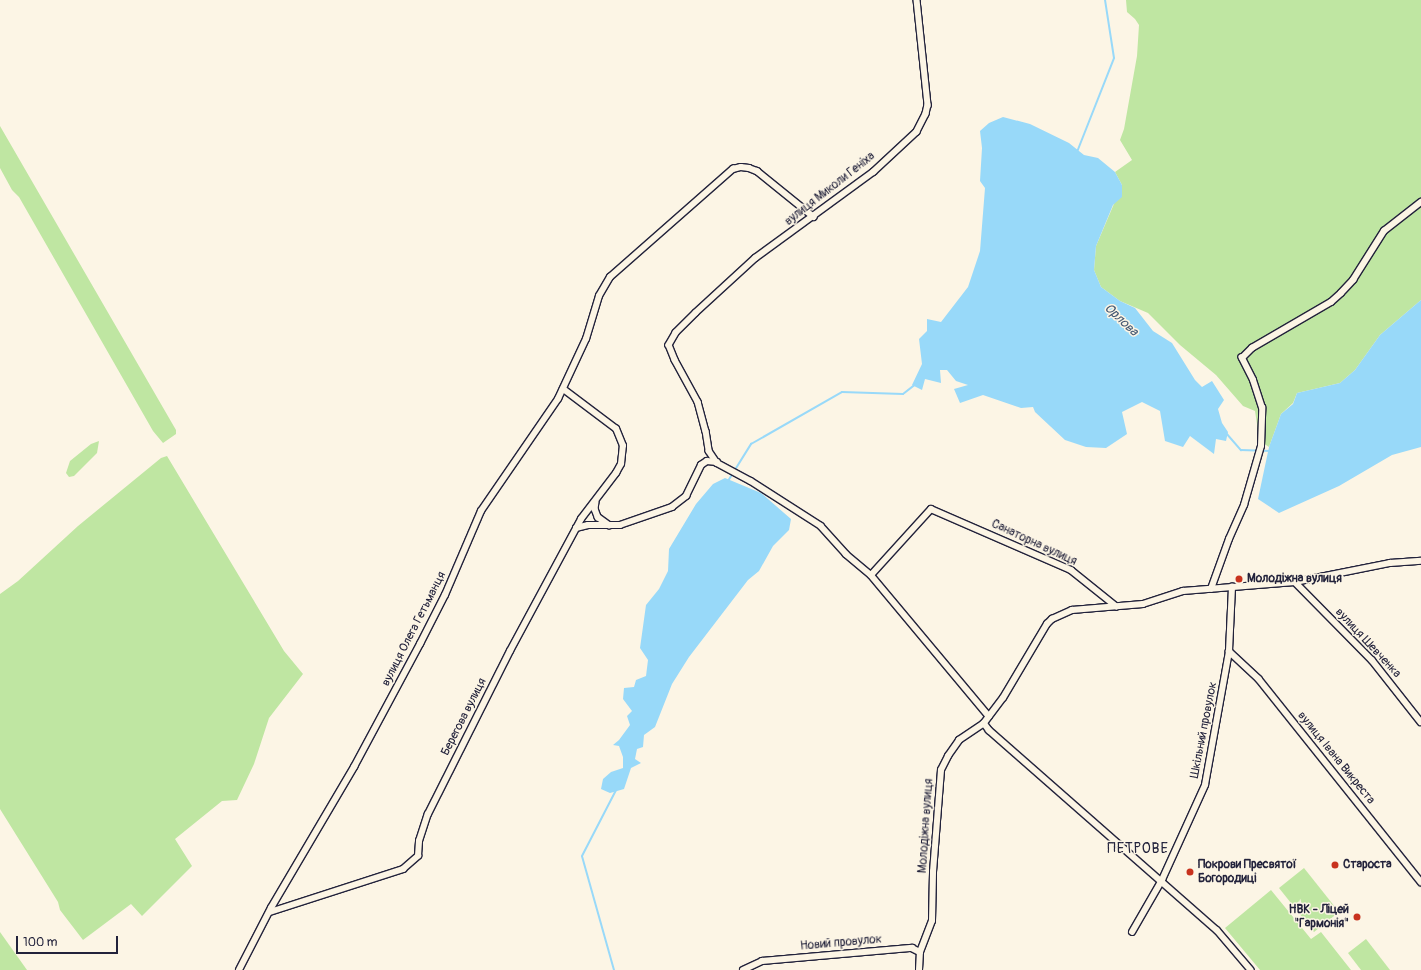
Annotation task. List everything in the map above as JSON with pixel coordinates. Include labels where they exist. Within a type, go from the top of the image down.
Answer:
[{"type":"street","name":"вулиця Миколи Геніха","points":[[717,462],[709,450],[706,431],[698,402],[669,345],[673,336],[696,313],[756,258],[874,172],[917,132],[922,124],[927,110],[928,95],[918,0]]},
{"type":"street","name":"вулиця Олега Гетьманця","points":[[239,970],[270,912],[354,767],[420,644],[445,595],[482,510],[558,399],[586,339],[599,296],[610,277],[733,169],[741,167],[757,171],[814,217]]},
{"type":"street","points":[[1211,589],[1229,539],[1244,505],[1261,446],[1262,408],[1253,380],[1242,358],[1252,348],[1325,306],[1341,294],[1353,280],[1384,231],[1421,202]]},
{"type":"street","name":"Берегова вулиця","points":[[270,912],[389,875],[403,869],[418,856],[419,841],[428,814],[510,651],[576,528],[616,473],[623,455],[621,437],[612,425],[562,388]]},
{"type":"street","points":[[576,528],[588,525],[620,525],[672,507],[686,496],[701,465],[707,461],[717,462],[758,485],[821,526],[846,554],[871,575],[989,716]]},
{"type":"street","points":[[596,500],[595,508],[598,517],[609,526]]},
{"type":"street","name":"Санаторна вулиця","points":[[871,575],[931,509],[1071,570],[1116,606]]},
{"type":"street","points":[[1116,606],[1143,604],[1183,591],[1295,582],[1390,563],[1421,561]]},
{"type":"street","name":"вулиця Шевченка","points":[[1295,582],[1372,660],[1421,722]]},
{"type":"street","name":"Шкільний провулок","points":[[1132,932],[1162,880],[1205,784],[1229,651],[1232,587]]},
{"type":"street","name":"Молодіжна вулиця","points":[[919,970],[920,952],[932,921],[933,872],[941,770],[948,756],[959,740],[984,723],[1003,698],[1047,624],[1052,619],[1072,610],[1116,606]]},
{"type":"street","name":"вулиця Івана Викреста","points":[[1229,651],[1259,679],[1421,882]]},
{"type":"street","points":[[984,723],[989,730],[1162,880],[1217,930],[1251,970]]},
{"type":"street","name":"Новий провулок","points":[[743,970],[762,961],[912,948],[920,952]]},
{"type":"green space","points":[[1126,0],[1421,0],[1421,300],[1380,335],[1355,370],[1340,383],[1297,393],[1293,403],[1281,414],[1269,447],[1257,439],[1255,411],[1243,406],[1216,375],[1180,345],[1148,313],[1120,301],[1101,287],[1094,270],[1096,246],[1122,185],[1115,172],[1132,160],[1120,140],[1124,129],[1137,56],[1139,25],[1127,12]]},
{"type":"green space","points":[[0,126],[176,430],[176,434],[163,443],[153,431],[19,197],[12,190],[0,168]]},
{"type":"green space","points":[[99,441],[97,453],[74,476],[69,477],[66,473],[70,461],[91,444]]},
{"type":"green space","points":[[167,456],[284,651],[303,674],[269,718],[254,764],[237,800],[222,801],[175,839],[192,866],[142,916],[131,904],[83,940],[60,910],[58,902],[0,809],[0,594],[18,581],[78,526],[161,458]]},
{"type":"green space","points":[[1304,868],[1339,912],[1314,932],[1279,888]]},
{"type":"green space","points":[[1271,890],[1311,939],[1321,932],[1351,970],[1260,970],[1225,928]]},
{"type":"green space","points":[[0,932],[27,970],[0,970]]},
{"type":"green space","points":[[1366,939],[1390,970],[1361,970],[1348,953]]},
{"type":"water","points":[[1003,117],[1030,124],[1069,143],[1084,155],[1098,158],[1115,172],[1122,185],[1122,197],[1113,205],[1096,246],[1094,270],[1101,287],[1120,301],[1135,308],[1153,331],[1172,343],[1195,380],[1202,387],[1212,381],[1224,400],[1218,409],[1222,423],[1228,432],[1226,441],[1216,439],[1214,454],[1190,436],[1183,447],[1165,441],[1160,411],[1142,402],[1122,412],[1127,434],[1106,448],[1086,447],[1065,440],[1035,412],[1033,407],[1021,408],[983,395],[960,403],[954,389],[968,385],[956,381],[947,370],[940,370],[941,383],[925,379],[922,390],[912,385],[922,364],[919,339],[927,331],[927,319],[941,322],[968,287],[980,251],[985,188],[980,181],[982,148],[980,131],[989,123]]},
{"type":"water","points":[[1421,300],[1421,447],[1392,455],[1339,486],[1279,513],[1258,499],[1269,447],[1281,414],[1293,404],[1297,393],[1340,383],[1355,370],[1380,335]]},
{"type":"water","points":[[725,478],[761,493],[791,519],[789,530],[773,546],[759,571],[748,580],[689,657],[672,684],[655,727],[644,735],[643,747],[637,749],[635,759],[641,763],[631,768],[624,789],[610,793],[601,789],[603,779],[611,772],[623,768],[623,757],[619,746],[613,745],[619,740],[630,725],[627,716],[632,711],[623,699],[624,688],[634,687],[636,680],[646,676],[648,660],[640,648],[646,605],[659,589],[668,571],[669,549],[696,504],[713,484]]},
{"type":"waterway","name":"Орлова","points":[[1077,152],[1114,58],[1105,0]]},
{"type":"waterway","points":[[728,481],[751,444],[842,392],[903,394],[916,384]]},
{"type":"waterway","name":"Орлова","points":[[1226,433],[1241,450],[1270,451]]},
{"type":"waterway","points":[[614,970],[582,856],[616,790]]},
{"type":"place","name":"Молодіжна вулиця","points":[[1239,579]]},
{"type":"place","name":"Староста","points":[[1335,865]]},
{"type":"place","name":"Покрови Пресвятої Богородиці","points":[[1190,872]]},
{"type":"place","name":"НВК - Ліцей \"Гармонія\"","points":[[1357,917]]},
{"type":"district","name":"ПЕТРОВЕ","points":[[1138,849]]}]
